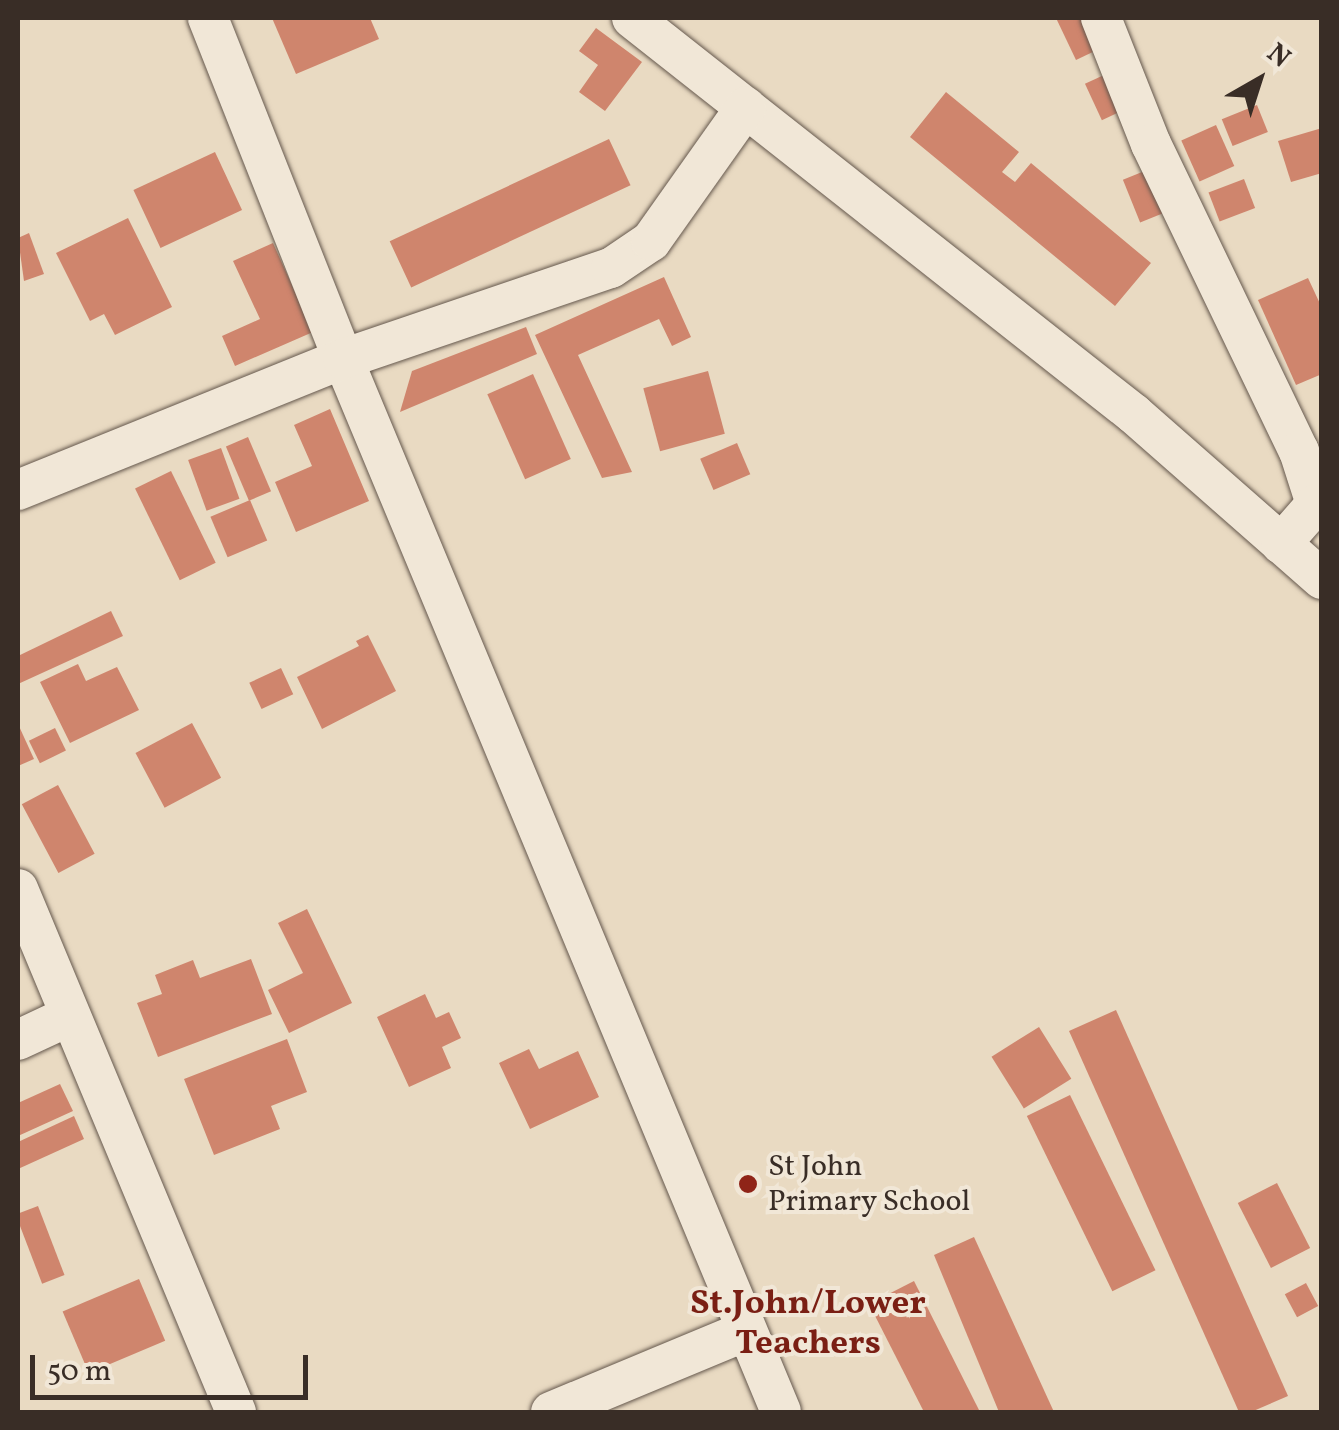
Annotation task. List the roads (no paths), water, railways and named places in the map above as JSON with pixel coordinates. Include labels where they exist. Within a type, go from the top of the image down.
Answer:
[{"type":"street","points":[[208,18],[343,359],[781,1412]]},
{"type":"street","points":[[632,18],[1134,414],[1322,579]]},
{"type":"street","points":[[1101,18],[1151,144],[1298,451],[1316,504],[1282,544]]},
{"type":"street","points":[[18,490],[343,359],[612,268],[650,241],[746,107]]},
{"type":"street","points":[[18,889],[67,1017],[236,1412]]},
{"type":"street","points":[[18,1040],[67,1017]]},
{"type":"street","points":[[550,1412],[746,1331]]},
{"type":"place","name":"St John Primary School","points":[[748,1184]]},
{"type":"district","name":"St.John/Lower Teachers","points":[[808,1324]]}]
